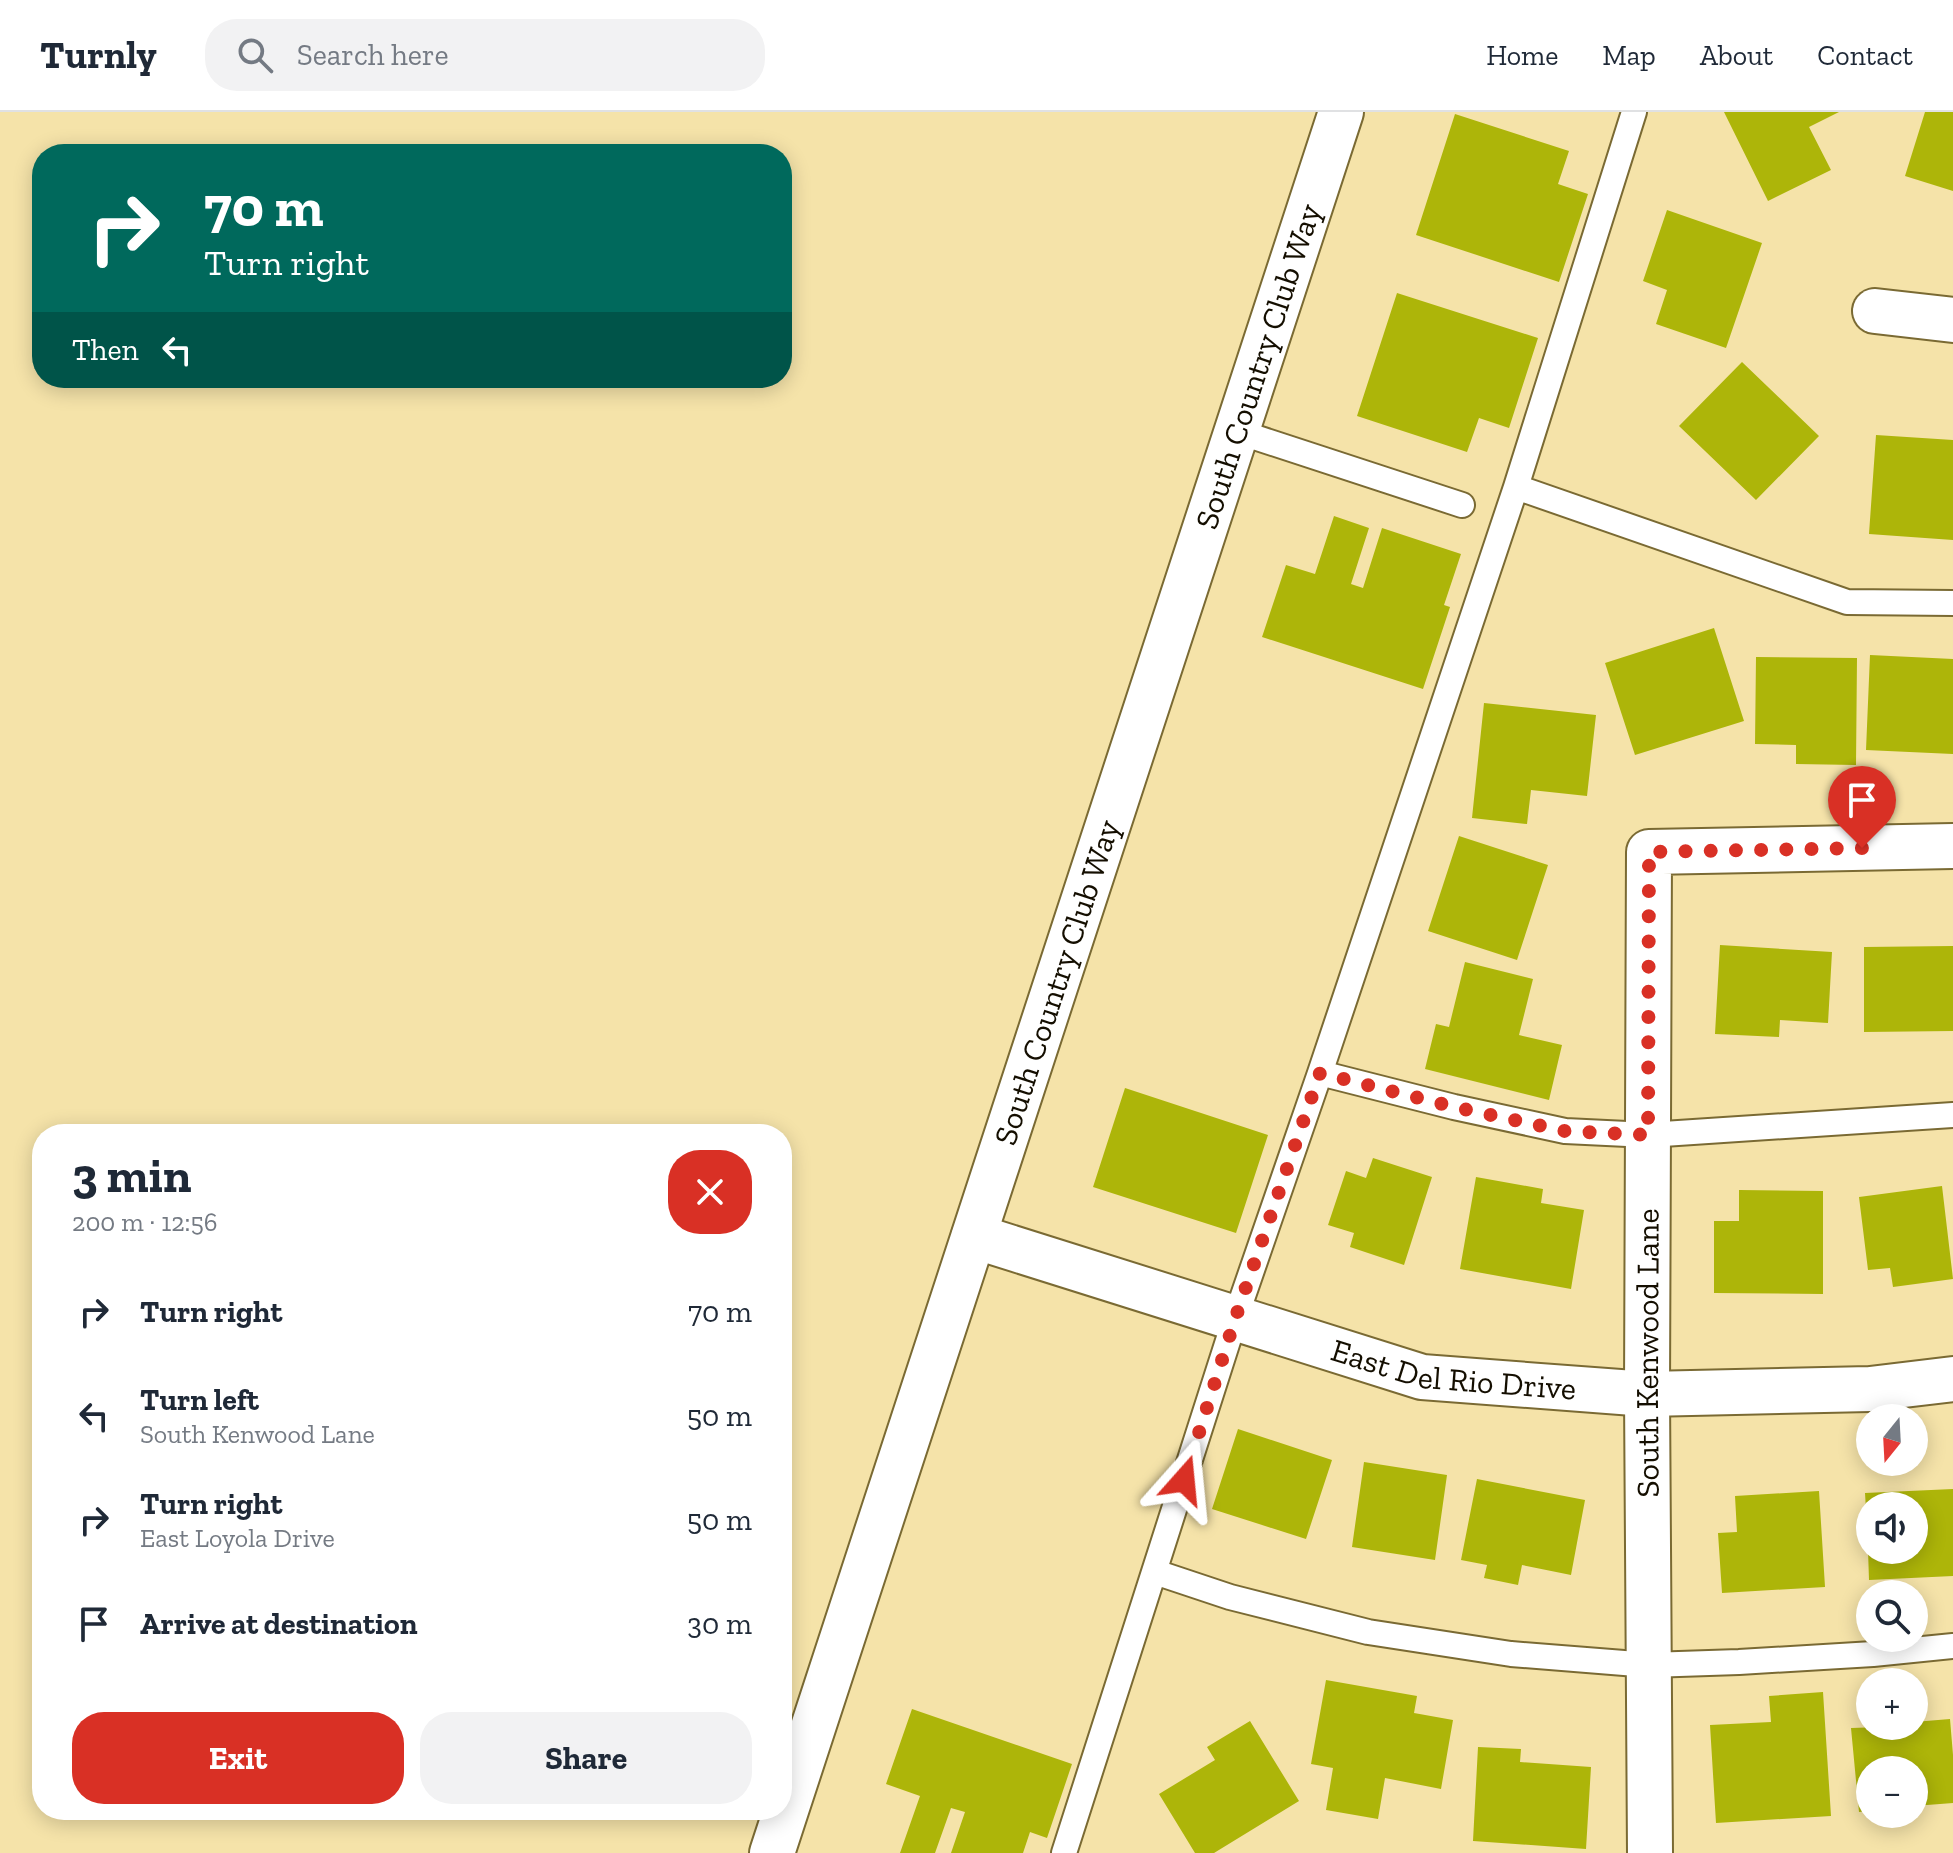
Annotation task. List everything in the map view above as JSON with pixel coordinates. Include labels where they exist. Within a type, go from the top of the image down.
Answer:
[{"type":"street","name":"South Country Club Way","points":[[792,1792],[1341,112]]},
{"type":"street","points":[[1875,311],[1953,320]]},
{"type":"street","name":"South Kenwood Lane","points":[[1650,1853],[1647,1394],[1649,852],[1953,846]]},
{"type":"street","name":"East Del Rio Drive","points":[[974,1236],[1422,1377],[1647,1394],[1870,1389],[1953,1379]]},
{"type":"street","name":"South Country Club Way","points":[[772,1853],[783,1820]]},
{"type":"lane","points":[[1064,1853],[1235,1319],[1516,487],[1634,112]]},
{"type":"lane","points":[[1236,431],[1462,505]]},
{"type":"lane","points":[[1516,487],[1847,602],[1953,603]]},
{"type":"lane","points":[[1320,1073],[1565,1131],[1648,1135],[1953,1115]]},
{"type":"lane","points":[[1155,1572],[1230,1597],[1368,1632],[1511,1654],[1649,1665],[1873,1654],[1953,1646]]},
{"type":"building","points":[[1724,112],[1839,112],[1809,127],[1831,170],[1768,201]]},
{"type":"building","points":[[1925,112],[1953,112],[1953,191],[1905,176]]},
{"type":"building","points":[[1455,114],[1569,151],[1558,184],[1588,194],[1559,282],[1416,235]]},
{"type":"building","points":[[1667,210],[1762,243],[1726,348],[1656,324],[1667,290],[1643,281]]},
{"type":"building","points":[[1397,293],[1538,338],[1509,428],[1479,418],[1467,452],[1357,416]]},
{"type":"building","points":[[1742,362],[1819,436],[1756,500],[1679,426]]},
{"type":"building","points":[[1876,435],[1953,440],[1953,540],[1869,534]]},
{"type":"building","points":[[1334,516],[1369,528],[1351,584],[1363,588],[1382,528],[1461,554],[1444,605],[1450,607],[1423,689],[1262,637],[1286,565],[1315,574]]},
{"type":"building","points":[[1714,628],[1744,721],[1635,755],[1605,663]]},
{"type":"building","points":[[1870,655],[1953,659],[1953,754],[1866,750]]},
{"type":"building","points":[[1756,657],[1857,658],[1856,765],[1796,764],[1796,745],[1755,744]]},
{"type":"building","points":[[1484,703],[1596,715],[1587,796],[1531,790],[1527,824],[1472,818]]},
{"type":"building","points":[[1459,836],[1548,865],[1517,960],[1428,931]]},
{"type":"building","points":[[1720,945],[1832,952],[1828,1023],[1780,1020],[1779,1037],[1715,1034]]},
{"type":"building","points":[[1953,946],[1953,1031],[1864,1032],[1864,947]]},
{"type":"building","points":[[1465,962],[1533,979],[1519,1035],[1562,1045],[1549,1100],[1425,1069],[1436,1024],[1449,1027]]},
{"type":"building","points":[[1125,1088],[1268,1135],[1236,1233],[1093,1187]]},
{"type":"building","points":[[1373,1158],[1432,1177],[1404,1265],[1350,1247],[1354,1233],[1328,1225],[1346,1171],[1366,1178]]},
{"type":"building","points":[[1476,1177],[1543,1189],[1541,1203],[1584,1210],[1571,1289],[1460,1269]]},
{"type":"building","points":[[1942,1186],[1953,1279],[1893,1287],[1890,1268],[1868,1270],[1859,1197]]},
{"type":"building","points":[[1739,1190],[1823,1191],[1823,1294],[1714,1293],[1714,1221],[1739,1221]]},
{"type":"building","points":[[1238,1429],[1332,1460],[1306,1539],[1212,1509]]},
{"type":"building","points":[[1364,1462],[1447,1475],[1435,1560],[1352,1547]]},
{"type":"building","points":[[1477,1479],[1585,1500],[1571,1575],[1522,1565],[1518,1585],[1484,1578],[1487,1565],[1461,1560]]},
{"type":"building","points":[[1953,1489],[1953,1576],[1869,1580],[1868,1564],[1928,1564],[1928,1492],[1887,1492]]},
{"type":"building","points":[[1819,1491],[1825,1587],[1722,1593],[1718,1533],[1737,1532],[1735,1496]]},
{"type":"building","points":[[1326,1680],[1417,1696],[1414,1713],[1453,1720],[1441,1789],[1385,1778],[1378,1819],[1326,1810],[1333,1768],[1311,1764]]},
{"type":"building","points":[[1823,1692],[1831,1816],[1716,1823],[1710,1725],[1771,1722],[1769,1696]]},
{"type":"building","points":[[912,1709],[1072,1764],[1047,1838],[1030,1832],[1023,1853],[951,1853],[965,1812],[951,1808],[935,1853],[900,1853],[920,1796],[886,1784]]},
{"type":"building","points":[[1950,1719],[1953,1803],[1928,1805],[1928,1756],[1856,1756],[1856,1780],[1851,1728],[1856,1728],[1856,1740],[1928,1740],[1928,1721]]},
{"type":"building","points":[[1250,1721],[1299,1801],[1214,1853],[1195,1853],[1159,1794],[1215,1760],[1207,1747]]},
{"type":"building","points":[[1478,1747],[1521,1749],[1520,1762],[1591,1767],[1586,1849],[1473,1841]]},
{"type":"route","points":[[1184,1480],[1235,1319],[1320,1073],[1565,1131],[1648,1135],[1649,852],[1862,848]]}]
